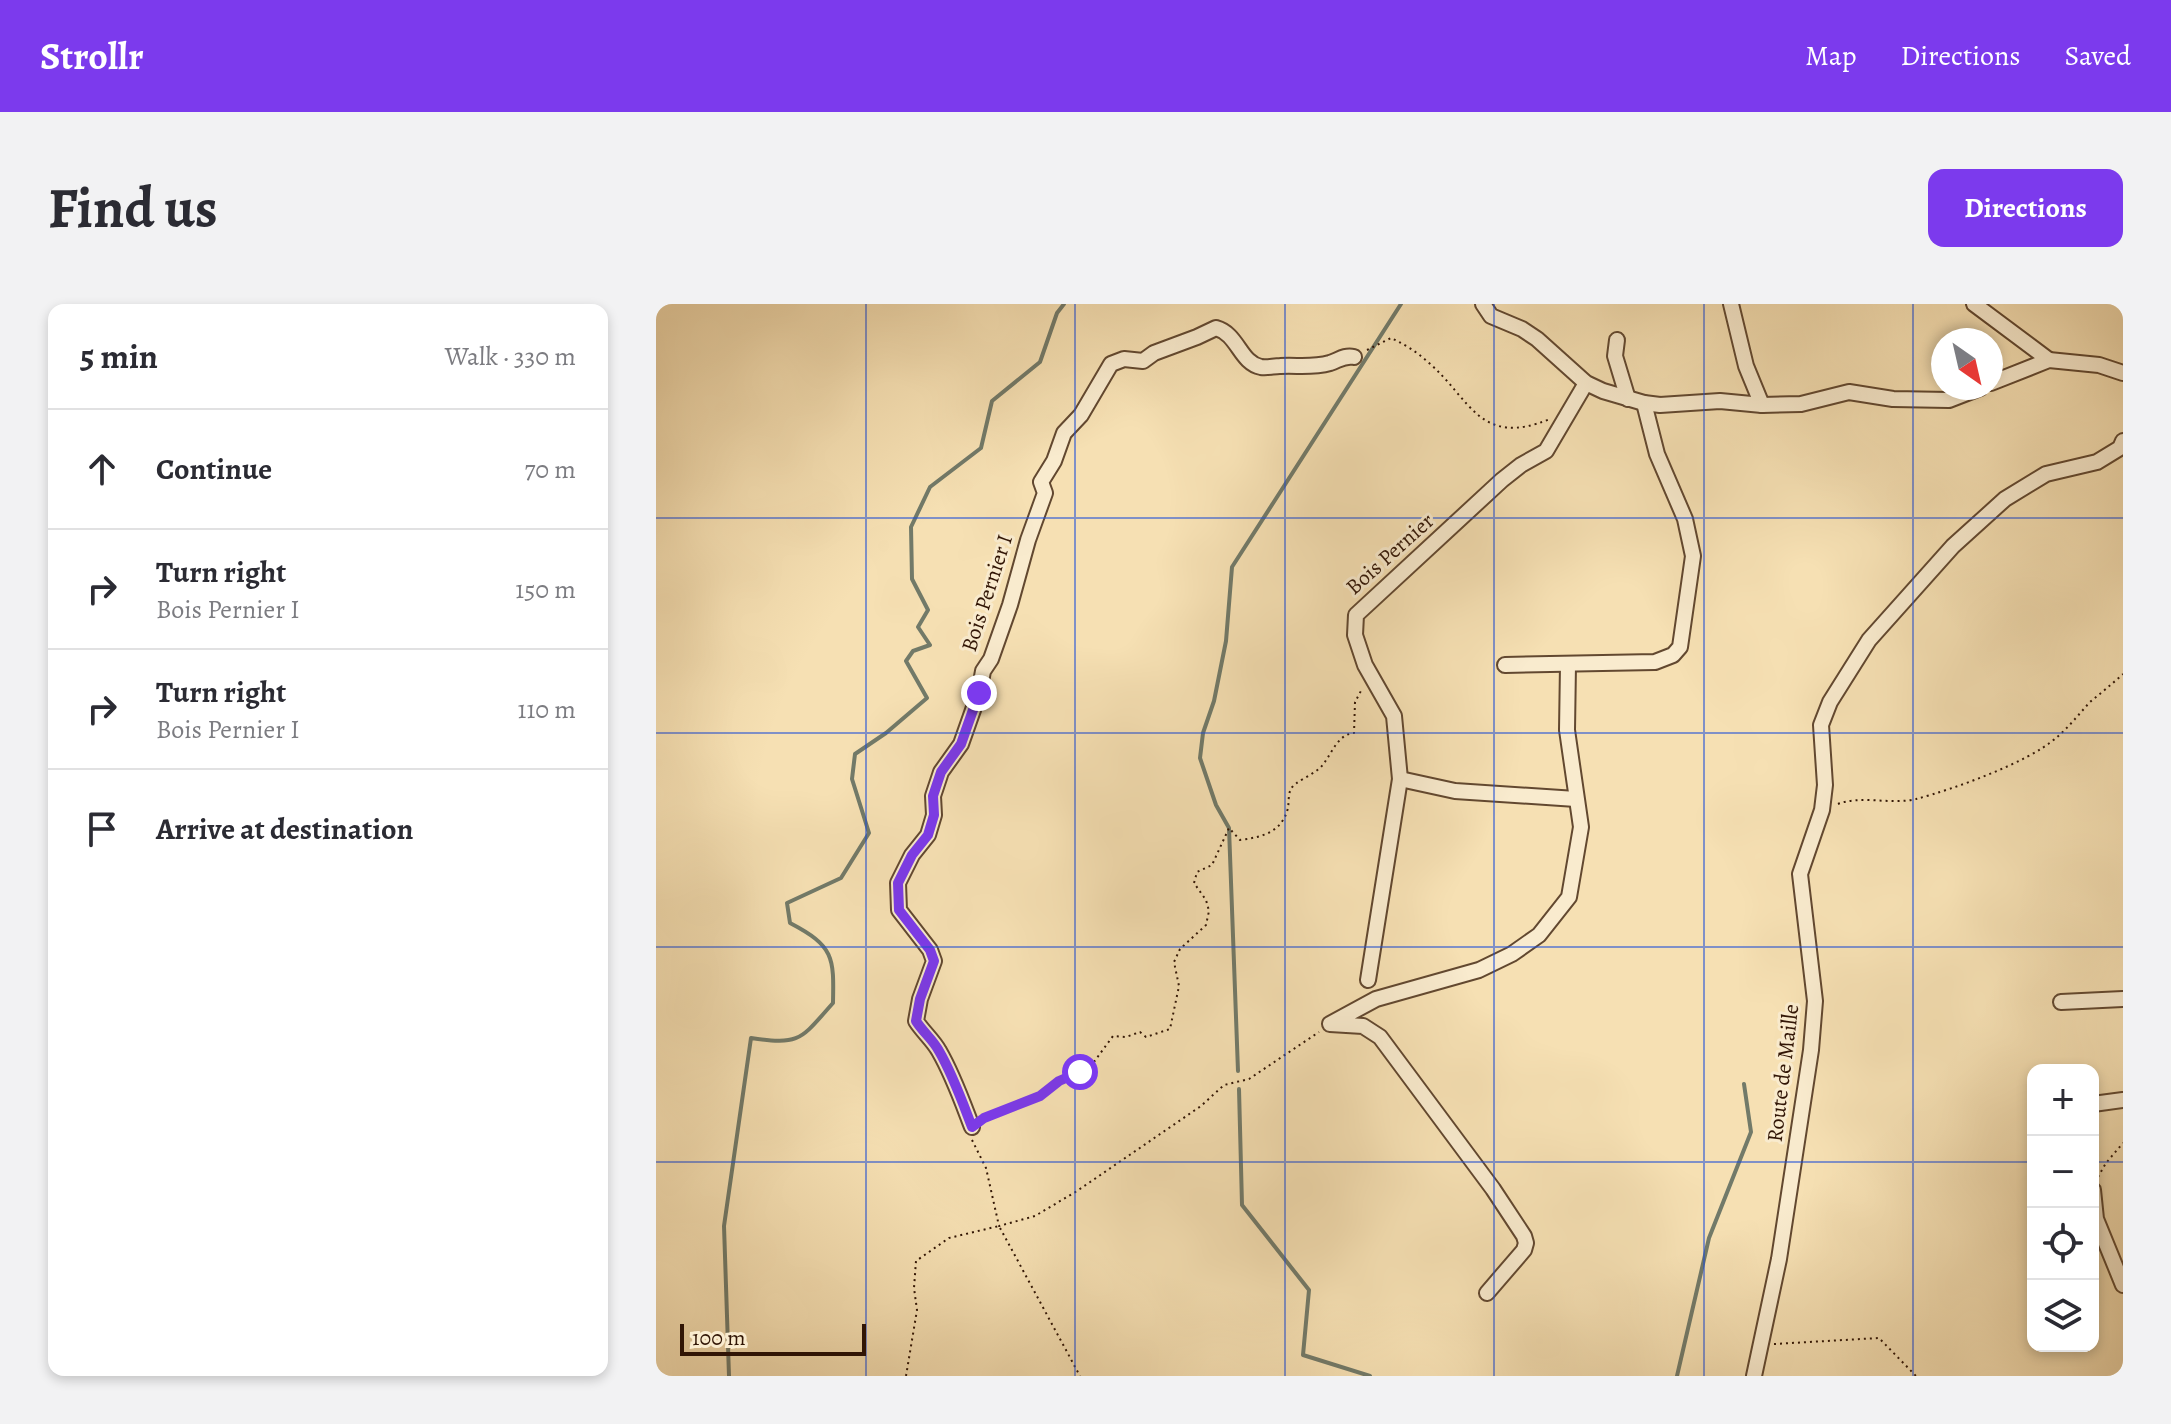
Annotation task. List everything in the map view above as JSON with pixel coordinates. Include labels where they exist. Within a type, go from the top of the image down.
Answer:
[{"type":"street","points":[[1483,304],[1491,316],[1537,339],[1586,383],[1644,403],[1660,405],[1720,401],[1762,405],[1801,404],[1849,392],[1893,399],[1931,400]]},
{"type":"street","points":[[1731,304],[1746,366],[1762,405]]},
{"type":"street","points":[[1974,304],[2049,360]]},
{"type":"street","name":"Bois Pernier I","points":[[972,1127],[937,1047],[924,1035],[916,1021],[920,999],[934,961],[930,950],[899,910],[898,883],[912,855],[928,835],[934,815],[933,796],[937,784],[950,756],[961,744],[1045,493],[1041,482],[1054,461],[1064,433],[1081,415],[1111,364],[1124,359],[1143,361],[1154,353],[1216,328],[1226,330],[1250,362],[1262,367],[1283,365],[1302,368],[1346,356],[1354,357]]},
{"type":"street","points":[[1617,340],[1615,356],[1628,399]]},
{"type":"street","points":[[2003,378],[2049,360],[2099,365],[2123,373]]},
{"type":"street","name":"Bois Pernier","points":[[1368,980],[1400,779],[1394,716],[1368,669],[1355,635],[1356,615],[1502,480],[1546,451],[1586,383]]},
{"type":"street","points":[[1505,665],[1655,662],[1673,655],[1680,647],[1693,556],[1685,519],[1657,454],[1644,403]]},
{"type":"street","name":"Route de Maille","points":[[1754,1376],[1779,1259],[1811,1050],[1815,1001],[1800,874],[1822,810],[1825,785],[1821,725],[1830,702],[1869,640],[1953,546],[2005,499],[2046,474],[2097,462],[2120,448],[2123,441]]},
{"type":"street","points":[[1330,1024],[1376,999],[1479,970],[1512,954],[1539,935],[1569,897],[1581,827],[1567,730],[1568,665]]},
{"type":"street","points":[[1400,779],[1455,791],[1576,799]]},
{"type":"street","points":[[1363,1026],[1376,999]]},
{"type":"street","points":[[2061,1002],[2123,999]]},
{"type":"street","points":[[1330,1024],[1363,1026],[1380,1037],[1493,1189],[1524,1236],[1524,1250],[1487,1293]]},
{"type":"street","points":[[2099,1103],[2123,1100]]},
{"type":"street","points":[[2095,1208],[2096,1219],[2123,1285]]},
{"type":"path","points":[[1354,357],[1391,338],[1403,343],[1429,363],[1465,405],[1494,425],[1505,428],[1542,422],[1569,410]]},
{"type":"path","points":[[1080,1376],[999,1226],[986,1168],[973,1141],[972,1127],[984,1118],[1040,1096],[1059,1081],[1091,1066],[1113,1036],[1126,1037],[1140,1032],[1146,1037],[1170,1029],[1179,986],[1174,962],[1180,949],[1206,925],[1209,911],[1206,900],[1194,883],[1197,872],[1212,865],[1229,828],[1240,840],[1269,834],[1282,824],[1289,803],[1289,791],[1324,764],[1340,740],[1354,733],[1355,702],[1366,682],[1368,669]]},
{"type":"path","points":[[1822,810],[1848,800],[1887,803],[1912,800],[2013,763],[2055,739],[2123,674]]},
{"type":"path","points":[[906,1376],[917,1310],[914,1288],[916,1261],[949,1238],[1035,1216],[1201,1106],[1224,1085],[1249,1079],[1330,1024]]},
{"type":"path","points":[[2099,1176],[2123,1143]]},
{"type":"path","points":[[1761,1345],[1879,1338],[1916,1376]]},
{"type":"waterway","points":[[729,1376],[724,1226],[751,1038],[780,1041],[798,1037],[833,1003],[833,974],[828,954],[815,939],[790,923],[787,903],[841,878],[869,833],[852,779],[855,754],[886,733],[927,698],[906,661],[913,651],[930,645],[918,627],[928,610],[912,579],[911,527],[930,487],[981,448],[992,401],[1040,362],[1057,313],[1064,304]]},
{"type":"waterway","points":[[1238,1071],[1229,828],[1216,805],[1200,758],[1203,733],[1214,701],[1226,641],[1232,567],[1401,304]]},
{"type":"waterway","points":[[1677,1376],[1709,1238],[1751,1132],[1744,1084]]},
{"type":"waterway","points":[[1239,1089],[1242,1205],[1309,1290],[1303,1355],[1370,1376]]},
{"type":"route","points":[[979,693],[961,744],[941,772],[933,796],[934,815],[928,835],[912,855],[898,883],[899,910],[930,950],[934,961],[920,999],[916,1021],[924,1035],[937,1047],[972,1127],[984,1118],[1040,1096],[1059,1081],[1080,1072]]}]
